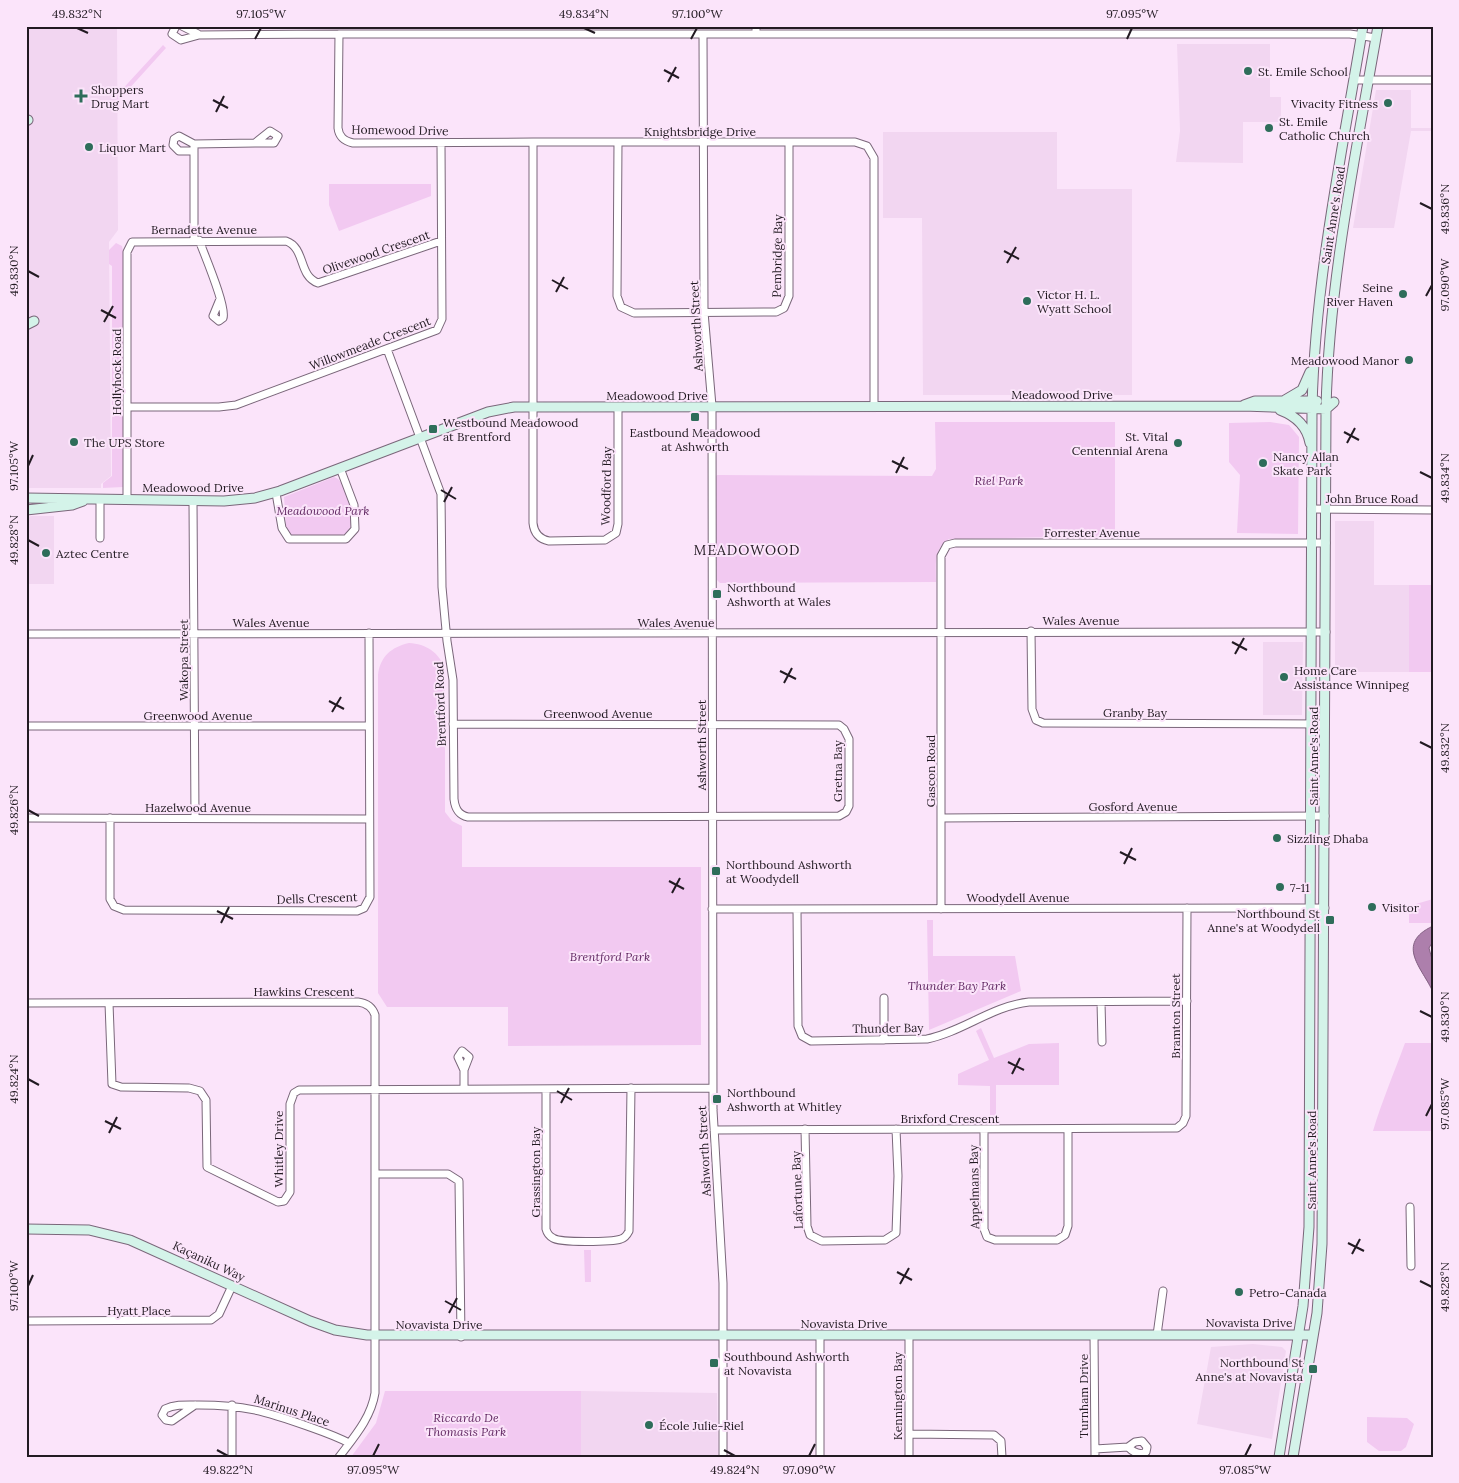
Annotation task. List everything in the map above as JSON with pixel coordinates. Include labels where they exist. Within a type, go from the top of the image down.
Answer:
[{"type":"main road","name":"Saint Anne's Road","points":[[1293,1457],[1319,1295],[1323,1231],[1326,405],[1329,330],[1343,227],[1378,26]]},
{"type":"main road","name":"Saint Anne's Road","points":[[1279,1457],[1305,1292],[1309,1236],[1311,509],[1314,355],[1318,302],[1362,31]]},
{"type":"main road","points":[[1330,226],[1343,227]]},
{"type":"main road","points":[[26,319],[34,322],[26,325]]},
{"type":"main road","points":[[1312,453],[1305,428],[1294,417],[1277,405],[1302,390],[1309,376],[1314,355]]},
{"type":"main road","name":"Meadowood Drive","points":[[26,498],[240,500],[276,493],[488,412],[507,408],[1243,406],[1255,401],[1277,405],[1326,405]]},
{"type":"main road","name":"Meadowood Drive","points":[[26,510],[72,505],[86,500]]},
{"type":"main road","points":[[1311,721],[1325,721]]},
{"type":"main road","name":"Kaçaniku Way","points":[[26,1228],[89,1230],[117,1236],[148,1247],[326,1327],[376,1336]]},
{"type":"main road","name":"Novavista Drive","points":[[376,1336],[1313,1335]]},
{"type":"main road","points":[[1290,1387],[1303,1397]]},
{"type":"street","points":[[176,26],[172,34],[177,40],[199,34],[703,34],[756,30],[1333,34],[1362,31],[1376,38]]},
{"type":"street","points":[[182,26],[199,34]]},
{"type":"street","name":"Homewood Drive","points":[[339,34],[338,128],[342,138],[353,143],[533,142]]},
{"type":"street","name":"Ashworth Street","points":[[703,34],[704,312],[712,408],[713,1088],[723,1286],[723,1457]]},
{"type":"street","points":[[1354,80],[1369,82],[1433,80]]},
{"type":"street","points":[[532,407],[533,142]]},
{"type":"street","name":"Knightsbridge Drive","points":[[533,142],[860,142],[867,146],[873,154],[874,407]]},
{"type":"street","name":"Pembridge Bay","points":[[618,142],[619,303],[630,312],[776,312],[787,305],[789,296],[789,142]]},
{"type":"street","points":[[220,299],[196,240],[194,147],[254,143]]},
{"type":"street","name":"Willowmeade Crescent","points":[[128,407],[230,406],[249,402],[439,328],[442,319],[441,143]]},
{"type":"street","name":"Bernadette Avenue","points":[[129,245],[135,240],[282,240]]},
{"type":"street","name":"Olivewood Crescent","points":[[282,240],[294,245],[308,277],[318,283],[442,241]]},
{"type":"street","name":"Hollyhock Road","points":[[127,500],[129,245]]},
{"type":"street","name":"Brentford Road","points":[[387,349],[441,494],[442,587],[446,633],[452,670],[454,799],[456,808],[464,816],[712,817]]},
{"type":"street","name":"Woodford Bay","points":[[532,407],[533,523],[537,536],[549,541],[605,540],[616,532],[618,524],[618,408]]},
{"type":"street","points":[[276,493],[282,528],[289,539],[346,540],[355,529],[355,510],[340,468]]},
{"type":"street","points":[[100,500],[100,538]]},
{"type":"street","name":"Wakopa Street","points":[[193,501],[195,818]]},
{"type":"street","name":"John Bruce Road","points":[[1311,509],[1433,510]]},
{"type":"street","name":"Forrester Avenue","points":[[942,633],[940,556],[941,552],[951,544],[1326,543]]},
{"type":"street","name":"Granby Bay","points":[[1031,631],[1032,709],[1036,720],[1042,723],[1311,721]]},
{"type":"street","name":"Wales Avenue","points":[[26,634],[1326,632]]},
{"type":"street","name":"Dells Crescent","points":[[110,818],[110,899],[114,906],[124,910],[360,910],[367,906],[370,897],[369,633]]},
{"type":"street","name":"Gascon Road","points":[[941,909],[942,633]]},
{"type":"street","name":"Greenwood Avenue","points":[[454,724],[712,725]]},
{"type":"street","name":"Gretna Bay","points":[[712,725],[839,725],[848,734],[849,806],[846,812],[839,816],[712,817]]},
{"type":"street","name":"Greenwood Avenue","points":[[26,726],[369,726]]},
{"type":"street","name":"Gosford Avenue","points":[[941,818],[1325,816]]},
{"type":"street","name":"Hazelwood Avenue","points":[[26,818],[369,819]]},
{"type":"street","name":"Bramton Street","points":[[1183,1123],[1186,1116],[1187,908]]},
{"type":"street","name":"Woodydell Avenue","points":[[712,909],[1325,908]]},
{"type":"street","name":"Thunder Bay","points":[[797,909],[797,1021],[802,1036],[811,1041],[932,1038],[1021,1003],[1186,1002]]},
{"type":"street","points":[[884,998],[884,1040]]},
{"type":"street","points":[[1101,1002],[1102,1042]]},
{"type":"street","name":"Hawkins Crescent","points":[[26,1003],[366,1004],[375,1014],[376,1336],[374,1401],[364,1424],[339,1457]]},
{"type":"street","name":"Whitley Drive","points":[[109,1003],[112,1084],[121,1088],[189,1088],[200,1091],[206,1100],[207,1167],[278,1202],[284,1200],[290,1192],[290,1104],[294,1092],[305,1089],[713,1088]]},
{"type":"street","points":[[464,1070],[464,1089]]},
{"type":"street","name":"Grassington Bay","points":[[546,1089],[546,1229],[550,1236],[556,1240],[596,1240],[622,1239],[628,1234],[630,1228],[631,1088]]},
{"type":"street","name":"Brixford Crescent","points":[[714,1130],[1174,1129],[1183,1123]]},
{"type":"street","name":"Lafortune Bay","points":[[805,1129],[807,1226],[810,1235],[822,1241],[885,1240],[896,1233],[898,1176],[896,1129]]},
{"type":"street","name":"Appelmans Bay","points":[[984,1129],[984,1229],[988,1237],[995,1240],[1058,1240],[1067,1233],[1068,1129]]},
{"type":"street","points":[[375,1174],[448,1174],[459,1181],[461,1337]]},
{"type":"street","points":[[1410,1207],[1411,1266]]},
{"type":"street","name":"Hyatt Place","points":[[26,1321],[211,1320],[219,1314],[232,1286]]},
{"type":"street","points":[[1157,1334],[1162,1291]]},
{"type":"street","points":[[820,1335],[820,1457]]},
{"type":"street","name":"Kennington Bay","points":[[909,1335],[909,1457]]},
{"type":"street","name":"Turnham Drive","points":[[1094,1335],[1095,1453]]},
{"type":"street","name":"Marinus Place","points":[[195,1405],[232,1405],[266,1412],[337,1437],[349,1444]]},
{"type":"street","points":[[232,1405],[232,1457]]},
{"type":"street","points":[[909,1434],[994,1435],[1001,1441],[1002,1457]]},
{"type":"street","points":[[1095,1453],[1128,1447]]},
{"type":"shaded area","points":[[26,26],[117,26],[118,230],[109,242],[111,476],[101,484],[101,488],[26,488]]},
{"type":"shaded area","points":[[1177,44],[1270,44],[1270,97],[1281,97],[1281,122],[1243,122],[1243,163],[1176,162],[1180,131]]},
{"type":"shaded area","points":[[1376,90],[1411,90],[1411,128],[1433,128],[1433,131],[1411,131],[1394,228],[1353,228]]},
{"type":"shaded area","name":"Victor H. L. Wyatt School","points":[[883,132],[1057,132],[1057,189],[1132,189],[1132,395],[923,395],[922,218],[883,218]]},
{"type":"shaded area","points":[[31,516],[54,516],[54,584],[26,584],[26,518]]},
{"type":"shaded area","points":[[1335,521],[1374,521],[1374,585],[1409,585],[1409,672],[1335,672]]},
{"type":"shaded area","points":[[1263,642],[1303,642],[1302,715],[1263,715]]},
{"type":"shaded area","points":[[1433,926],[1433,941],[1429,948],[1433,963],[1433,992],[1418,966],[1413,949],[1415,941],[1421,933]]},
{"type":"shaded area","points":[[1253,1344],[1282,1347],[1286,1351],[1272,1439],[1197,1424],[1211,1347]]},
{"type":"shaded area","name":"École Julie-Riel","points":[[581,1391],[717,1393],[718,1457],[581,1457]]},
{"type":"green space","points":[[163,45],[166,48],[117,102],[117,95]]},
{"type":"green space","points":[[329,184],[431,184],[431,196],[339,231],[329,205]]},
{"type":"green space","points":[[116,243],[122,246],[123,251],[123,487],[103,488],[103,483],[112,476],[112,266],[109,264],[109,250]]},
{"type":"green space","name":"Riel Park","points":[[935,422],[1115,422],[1115,536],[949,539],[940,548],[936,558],[936,582],[720,583],[717,580],[715,478],[717,475],[932,476],[936,469]]},
{"type":"green space","points":[[1270,422],[1289,425],[1299,437],[1298,534],[1237,533],[1240,475],[1229,462],[1229,423]]},
{"type":"green space","name":"Meadowood Park","points":[[334,477],[343,485],[349,501],[350,531],[338,536],[320,537],[302,537],[289,534],[286,527],[284,497]]},
{"type":"green space","points":[[1409,585],[1433,585],[1433,672],[1409,672]]},
{"type":"green space","name":"Brentford Park","points":[[409,643],[421,645],[431,650],[439,658],[445,669],[445,812],[452,821],[462,826],[462,867],[701,867],[701,1045],[508,1046],[508,1007],[387,1007],[378,993],[378,675],[384,658],[397,647]]},
{"type":"green space","points":[[1433,899],[1433,923],[1409,923],[1409,906]]},
{"type":"green space","name":"Thunder Bay Park","points":[[927,920],[933,920],[933,956],[1015,956],[1021,991],[929,1030]]},
{"type":"green space","points":[[981,1028],[994,1058],[1029,1044],[1059,1043],[1059,1085],[996,1085],[996,1119],[990,1119],[990,1086],[958,1085],[958,1074],[989,1060],[976,1031]]},
{"type":"green space","points":[[1405,1043],[1433,1043],[1433,1131],[1373,1131],[1384,1098]]},
{"type":"green space","points":[[584,1250],[591,1250],[591,1282],[585,1282]]},
{"type":"green space","name":"Riccardo De Thomasis Park","points":[[385,1391],[581,1391],[581,1457],[351,1457],[376,1423]]},
{"type":"green space","points":[[1367,1417],[1407,1418],[1414,1424],[1406,1447],[1401,1451],[1379,1451],[1367,1442]]},
{"type":"place","name":"St. Emile School","points":[[1248,71]]},
{"type":"place","name":"Shoppers Drug Mart","points":[[81,96]]},
{"type":"place","name":"Vivacity Fitness","points":[[1388,103]]},
{"type":"place","name":"St. Emile Catholic Church","points":[[1269,128]]},
{"type":"place","name":"Liquor Mart","points":[[89,147]]},
{"type":"place","name":"Seine River Haven","points":[[1403,294]]},
{"type":"place","name":"Victor H. L. Wyatt School","points":[[1027,301]]},
{"type":"place","name":"Meadowood Manor","points":[[1409,360]]},
{"type":"place","name":"Eastbound Meadowood at Ashworth","points":[[695,417]]},
{"type":"place","name":"Westbound Meadowood at Brentford","points":[[433,429]]},
{"type":"place","name":"The UPS Store","points":[[74,442]]},
{"type":"place","name":"St. Vital Centennial Arena","points":[[1178,443]]},
{"type":"place","name":"Nancy Allan Skate Park","points":[[1263,463]]},
{"type":"place","name":"Aztec Centre","points":[[46,553]]},
{"type":"place","name":"Northbound Ashworth at Wales","points":[[717,594]]},
{"type":"place","name":"Home Care Assistance Winnipeg","points":[[1284,677]]},
{"type":"place","name":"Sizzling Dhaba","points":[[1277,838]]},
{"type":"place","name":"Northbound Ashworth at Woodydell","points":[[716,871]]},
{"type":"place","name":"7-11","points":[[1280,887]]},
{"type":"place","name":"Visitor","points":[[1372,907]]},
{"type":"place","name":"Northbound St Anne's at Woodydell","points":[[1330,920]]},
{"type":"place","name":"Northbound Ashworth at Whitley","points":[[717,1099]]},
{"type":"place","name":"Petro-Canada","points":[[1239,1292]]},
{"type":"place","name":"Southbound Ashworth at Novavista","points":[[714,1363]]},
{"type":"place","name":"Northbound St Anne's at Novavista","points":[[1313,1369]]},
{"type":"place","name":"École Julie-Riel","points":[[649,1425]]},
{"type":"district","name":"MEADOWOOD","points":[[747,550]]}]
